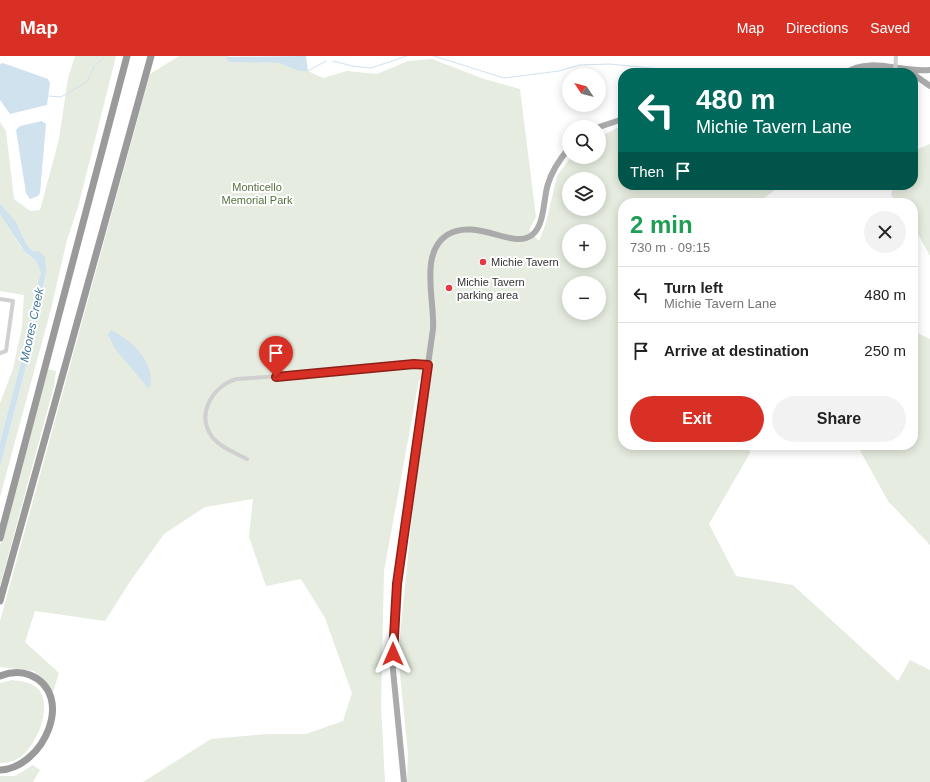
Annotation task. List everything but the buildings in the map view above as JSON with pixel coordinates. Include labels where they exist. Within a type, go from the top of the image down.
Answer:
[{"type":"highway","points":[[0,538],[127,56]]},
{"type":"highway","points":[[0,601],[151,56]]},
{"type":"highway","points":[[0,519],[24,448]]},
{"type":"highway","points":[[0,676],[14,672],[33,676],[47,690],[52,709],[51,721],[45,735],[32,756],[17,767],[0,770]]},
{"type":"main road","points":[[852,68],[866,62],[879,62],[903,68]]},
{"type":"main road","points":[[918,71],[930,70]]},
{"type":"main road","points":[[918,78],[930,86]]},
{"type":"main road","points":[[606,125],[618,121]]},
{"type":"main road","points":[[404,782],[393,670],[394,618],[397,584],[434,319],[430,266],[432,254],[437,245],[447,235],[463,229],[483,231],[519,239],[532,235],[539,226],[545,193],[552,173],[562,158]]},
{"type":"street","points":[[895,68],[896,56]]},
{"type":"street","points":[[0,299],[14,301],[6,351],[0,353]]},
{"type":"street","points":[[247,459],[217,441],[207,426],[206,410],[211,398],[220,388],[230,381],[236,379],[341,372],[414,364],[428,365]]},
{"type":"green space","points":[[75,56],[116,56],[78,207],[67,240],[51,309],[0,497],[0,467],[40,312],[40,303],[46,273],[34,252],[27,245],[19,228],[0,203],[0,122],[6,131],[14,199],[30,211],[40,210],[59,139],[68,78]]},
{"type":"green space","name":"Monticello Memorial Park","points":[[179,56],[226,56],[261,63],[279,63],[298,71],[308,71],[323,78],[347,71],[377,74],[408,61],[432,59],[484,79],[520,89],[536,217],[529,230],[539,241],[546,223],[557,176],[566,164],[606,164],[606,134],[618,128],[618,190],[775,190],[764,198],[618,198],[618,450],[750,450],[750,453],[709,524],[736,576],[793,585],[898,681],[910,660],[930,670],[930,782],[407,782],[408,753],[398,655],[414,496],[431,376],[419,380],[384,571],[381,705],[385,782],[143,782],[211,739],[267,734],[306,734],[343,721],[352,693],[325,618],[301,579],[266,586],[249,537],[253,499],[205,507],[164,534],[129,583],[105,621],[35,611],[25,642],[59,673],[53,692],[34,671],[0,667],[0,621],[150,74]]},
{"type":"green space","points":[[930,144],[930,256],[918,234],[918,198],[893,198],[891,195],[892,190],[918,190],[918,149]]},
{"type":"green space","points":[[0,213],[20,246],[36,261],[41,273],[37,285],[24,350],[0,442],[0,403],[13,369],[22,327],[24,295],[0,291]]},
{"type":"green space","points":[[918,333],[930,339],[930,545],[888,501],[860,450],[918,450]]},
{"type":"green space","points":[[48,369],[56,371],[54,386],[0,586],[0,546]]},
{"type":"green space","points":[[12,680],[29,683],[38,689],[44,704],[44,713],[38,733],[29,749],[15,760],[0,763],[0,683]]},
{"type":"green space","points":[[33,765],[40,770],[33,782],[0,782],[0,776],[15,776]]},
{"type":"water","points":[[306,56],[308,71],[298,71],[279,63],[229,62],[225,57]]},
{"type":"water","points":[[3,63],[48,79],[50,83],[47,105],[10,114],[0,100],[0,64]]},
{"type":"water","points":[[42,121],[46,124],[40,193],[38,196],[30,199],[26,193],[16,130],[20,126]]},
{"type":"water","name":"Moores Creek","points":[[0,203],[16,222],[27,245],[34,252],[38,251],[45,257],[46,273],[40,303],[40,312],[0,467],[0,442],[24,350],[37,285],[41,273],[36,261],[24,251],[0,214]]},
{"type":"water","points":[[111,330],[127,340],[141,354],[150,371],[151,380],[149,389],[115,349],[108,335]]},
{"type":"waterway","points":[[49,96],[61,97],[87,82],[94,67],[105,56]]},
{"type":"waterway","points":[[333,61],[352,66],[371,68],[407,56]]},
{"type":"waterway","points":[[434,56],[504,78],[559,71],[580,65],[609,64],[650,68]]},
{"type":"waterway","points":[[308,71],[326,61]]},
{"type":"place","name":"Michie Tavern","points":[[483,262]]},
{"type":"place","name":"Michie Tavern parking area","points":[[449,288]]},
{"type":"route","points":[[276,377],[414,364],[428,365],[397,584],[393,654]]}]
